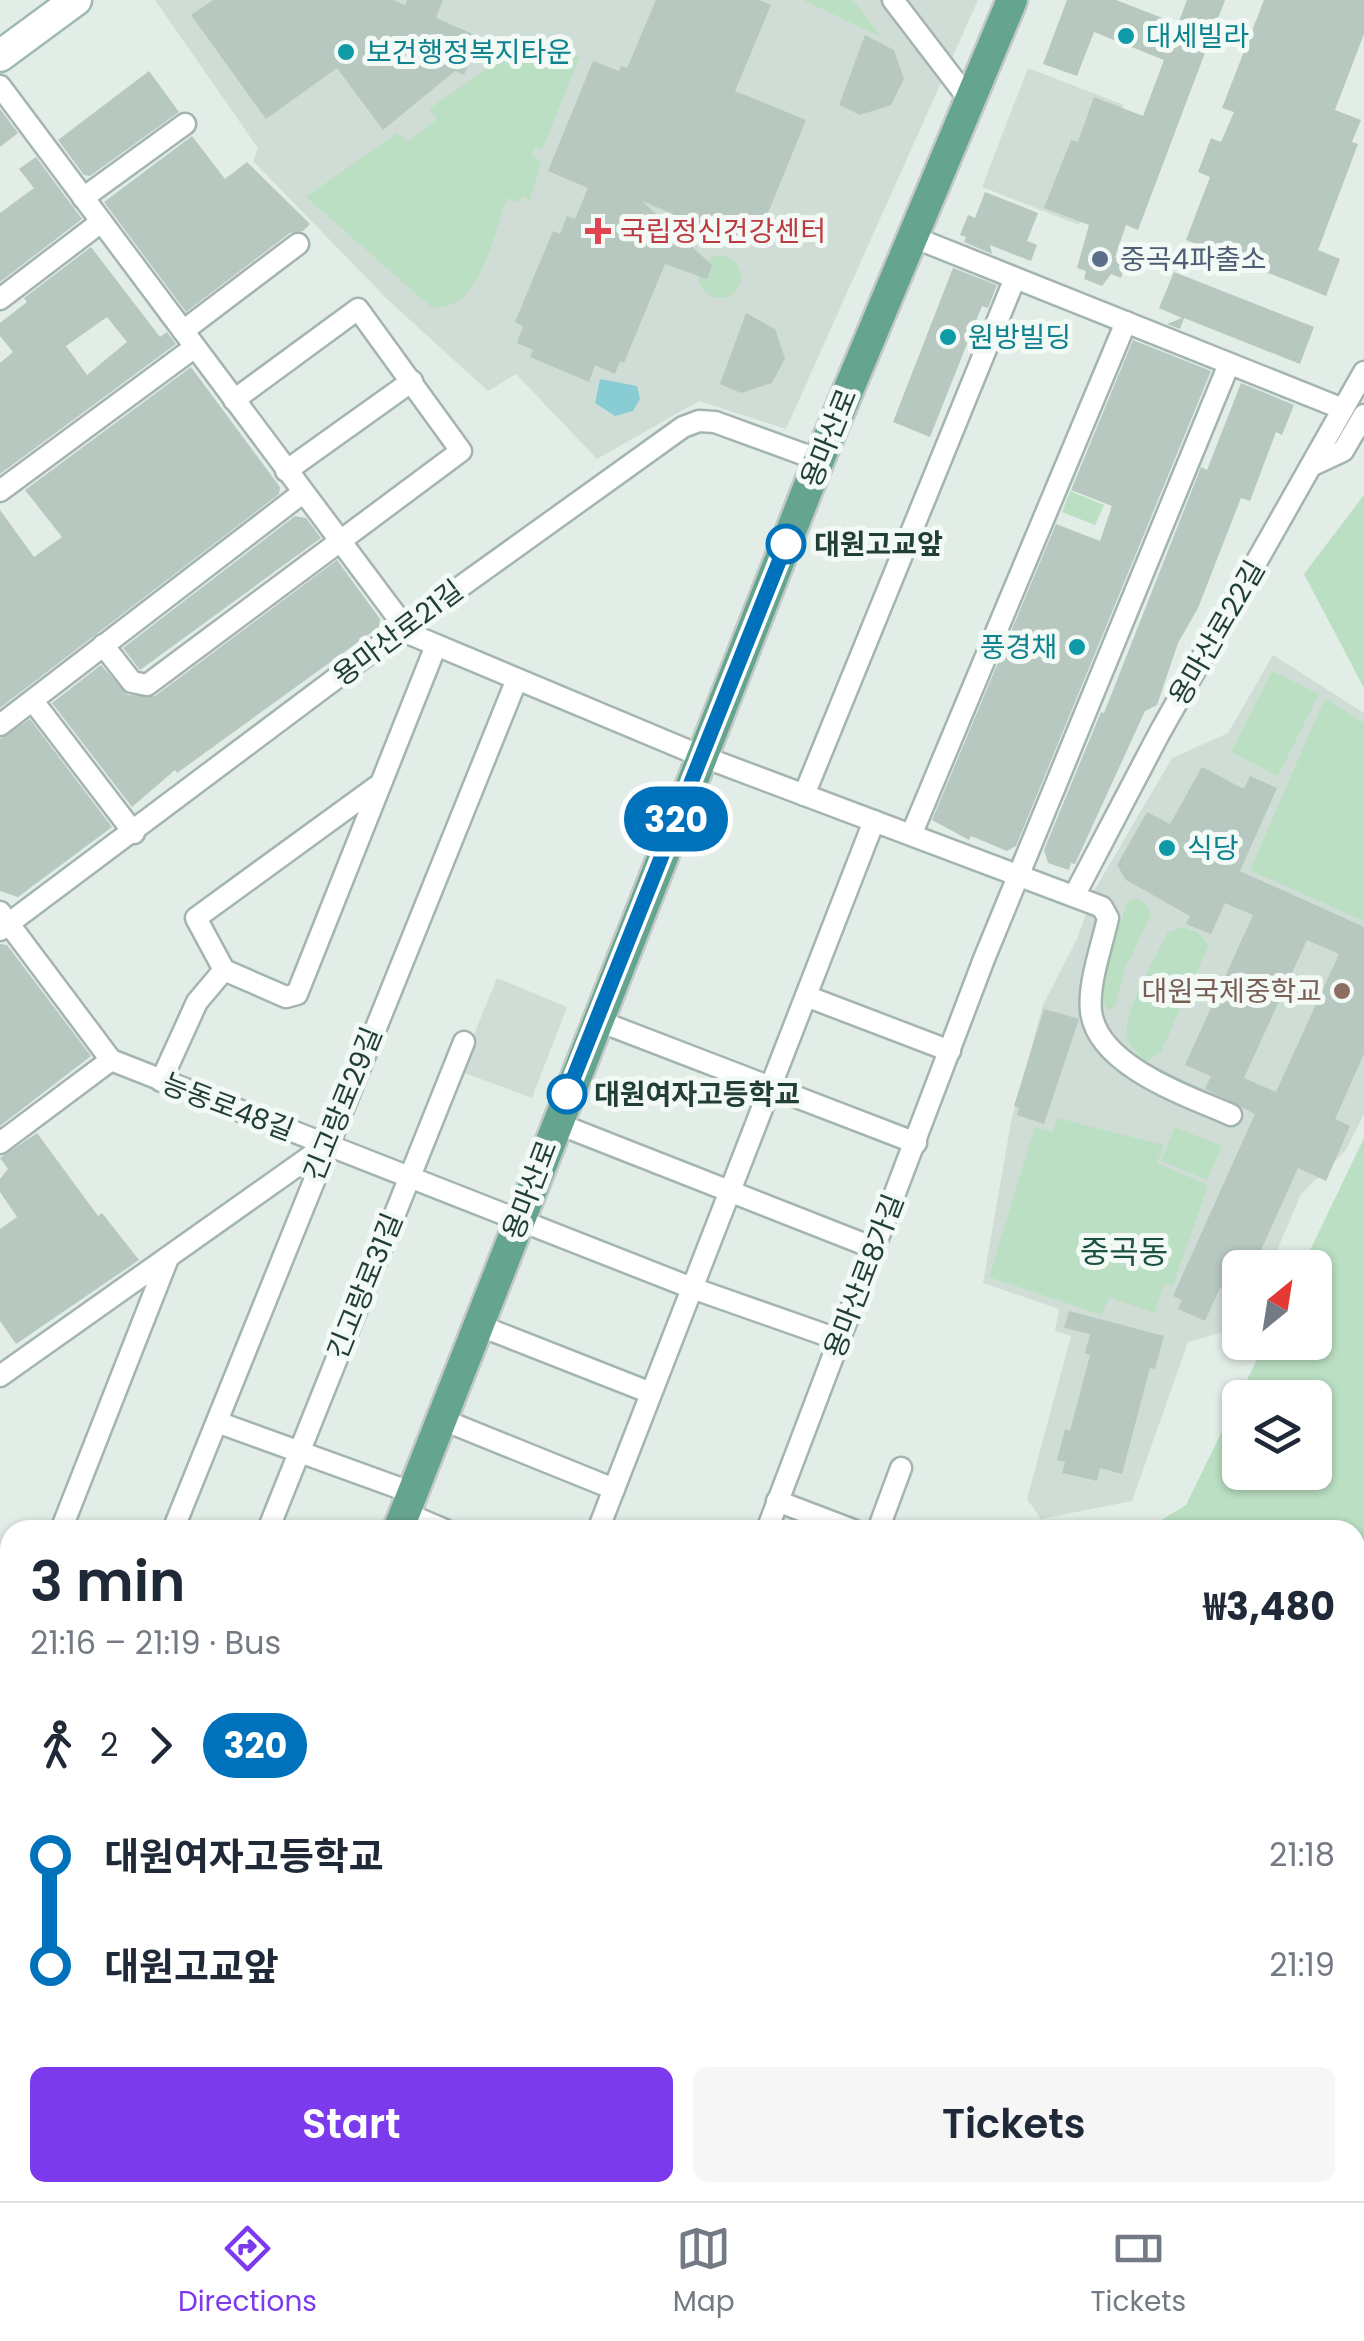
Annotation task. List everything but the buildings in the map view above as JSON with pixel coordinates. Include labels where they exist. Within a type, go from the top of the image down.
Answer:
[{"type":"main road","points":[[0,56],[76,0]]},
{"type":"main road","name":"용마산로","points":[[405,1512],[820,460],[1012,0]]},
{"type":"street","points":[[893,0],[971,102]]},
{"type":"street","points":[[0,86],[402,628],[435,648],[702,756],[1102,906],[1108,915],[1091,1002],[1101,1037],[1120,1058],[1154,1080],[1231,1116]]},
{"type":"street","points":[[83,198],[185,124]]},
{"type":"street","points":[[0,299],[102,222]]},
{"type":"street","points":[[913,237],[1354,412]]},
{"type":"street","points":[[0,491],[189,339],[298,244]]},
{"type":"street","points":[[804,795],[1014,278]]},
{"type":"street","points":[[103,645],[132,682],[147,686],[461,452],[356,309],[234,400]]},
{"type":"street","points":[[912,832],[1126,322]]},
{"type":"street","points":[[1018,875],[1229,364]]},
{"type":"street","name":"용마산로22길","points":[[1074,896],[1160,732],[1313,465],[1354,412],[1364,372]]},
{"type":"street","points":[[286,472],[412,381]]},
{"type":"street","name":"용마산로21길","points":[[3,922],[134,833],[402,628],[691,423],[715,422],[820,460]]},
{"type":"street","points":[[0,725],[301,494]]},
{"type":"street","points":[[376,787],[198,917],[197,926],[224,970],[286,997],[295,996],[435,648]]},
{"type":"street","name":"긴고랑로29길","points":[[177,1520],[516,679]]},
{"type":"street","points":[[32,700],[134,833]]},
{"type":"street","points":[[602,1520],[874,821]]},
{"type":"street","name":"용마산로8가길","points":[[770,1520],[1018,875]]},
{"type":"street","points":[[0,1144],[111,1060],[3,922]]},
{"type":"street","points":[[161,1081],[200,996],[224,970]]},
{"type":"street","points":[[806,996],[950,1051]]},
{"type":"street","points":[[596,1020],[769,1090],[916,1143]]},
{"type":"street","name":"긴고랑로31길","points":[[272,1520],[464,1042]]},
{"type":"street","name":"능동로48길","points":[[111,1060],[692,1288],[840,1340]]},
{"type":"street","points":[[556,1123],[874,1248]]},
{"type":"street","points":[[0,1376],[326,1145]]},
{"type":"street","points":[[65,1520],[169,1256]]},
{"type":"street","points":[[478,1325],[651,1393]]},
{"type":"street","points":[[441,1418],[614,1489]]},
{"type":"street","points":[[217,1422],[299,1452],[405,1512]]},
{"type":"street","points":[[882,1520],[901,1468]]},
{"type":"street","points":[[777,1501],[827,1520]]},
{"type":"shaded area","name":"국립정신건강센터","points":[[155,0],[978,0],[786,429],[699,401],[597,459],[516,374],[488,391],[389,301],[253,161],[258,148]]},
{"type":"shaded area","points":[[1028,68],[1124,105],[1079,225],[982,187]]},
{"type":"shaded area","points":[[1273,655],[1364,713],[1364,1114],[1346,1150],[1301,1194],[1277,1250],[1222,1250],[1222,1332],[1188,1342],[1132,1501],[1041,1519],[1027,1499],[1071,1336],[1055,1331],[1059,1309],[983,1283],[1011,1122],[1043,1005],[1077,939],[1094,891],[1172,758],[1228,733]]},
{"type":"shaded area","points":[[497,978],[567,1007],[532,1098],[459,1071]]},
{"type":"green space","points":[[803,0],[853,0],[881,37]]},
{"type":"green space","points":[[534,36],[580,56],[542,150],[536,147],[531,155],[541,162],[530,201],[522,196],[518,203],[507,198],[490,250],[473,285],[448,306],[431,307],[306,197],[397,133],[408,142],[437,119],[429,109]]},
{"type":"green space","points":[[720,256],[735,262],[741,277],[735,292],[720,298],[705,292],[699,277],[705,262]]},
{"type":"green space","points":[[1070,491],[1104,505],[1095,525],[1062,512]]},
{"type":"green space","points":[[1364,495],[1364,688],[1304,574]]},
{"type":"green space","points":[[1272,671],[1319,694],[1278,776],[1231,752]]},
{"type":"green space","points":[[1325,698],[1364,723],[1364,921],[1250,870]]},
{"type":"green space","points":[[1133,898],[1146,903],[1151,915],[1124,971],[1115,1006],[1108,1010],[1103,999],[1104,972],[1127,902]]},
{"type":"green space","points":[[1182,927],[1197,932],[1209,945],[1161,1052],[1146,1062],[1127,1037],[1130,1014],[1167,933]]},
{"type":"green space","points":[[1057,1118],[1164,1145],[1157,1163],[1208,1185],[1173,1286],[1164,1284],[1155,1313],[1109,1297],[1102,1315],[989,1277],[1035,1127],[1053,1132]]},
{"type":"green space","points":[[1175,1127],[1222,1146],[1207,1180],[1161,1161]]},
{"type":"green space","points":[[1364,1138],[1364,1520],[1161,1520],[1186,1505],[1222,1431],[1222,1490],[1332,1490],[1332,1380],[1247,1380],[1257,1360],[1332,1360],[1332,1250],[1310,1250]]},
{"type":"water","points":[[600,379],[637,386],[640,399],[633,411],[615,416],[595,403]]},
{"type":"bus line","name":"320","points":[[567,1094],[786,544]]},
{"type":"place","name":"대세빌라","points":[[1126,36]]},
{"type":"place","name":"보건행정복지타운","points":[[346,52]]},
{"type":"place","name":"국립정신건강센터","points":[[598,231]]},
{"type":"place","name":"중곡4파출소","points":[[1100,259]]},
{"type":"place","name":"원방빌딩","points":[[948,337]]},
{"type":"place","name":"대원고교앞","points":[[786,544]]},
{"type":"place","name":"풍경채","points":[[1077,647]]},
{"type":"place","name":"식당","points":[[1167,848]]},
{"type":"place","name":"대원국제중학교","points":[[1342,991]]},
{"type":"place","name":"대원여자고등학교","points":[[567,1094]]},
{"type":"district","name":"중곡동","points":[[1124,1251]]}]
